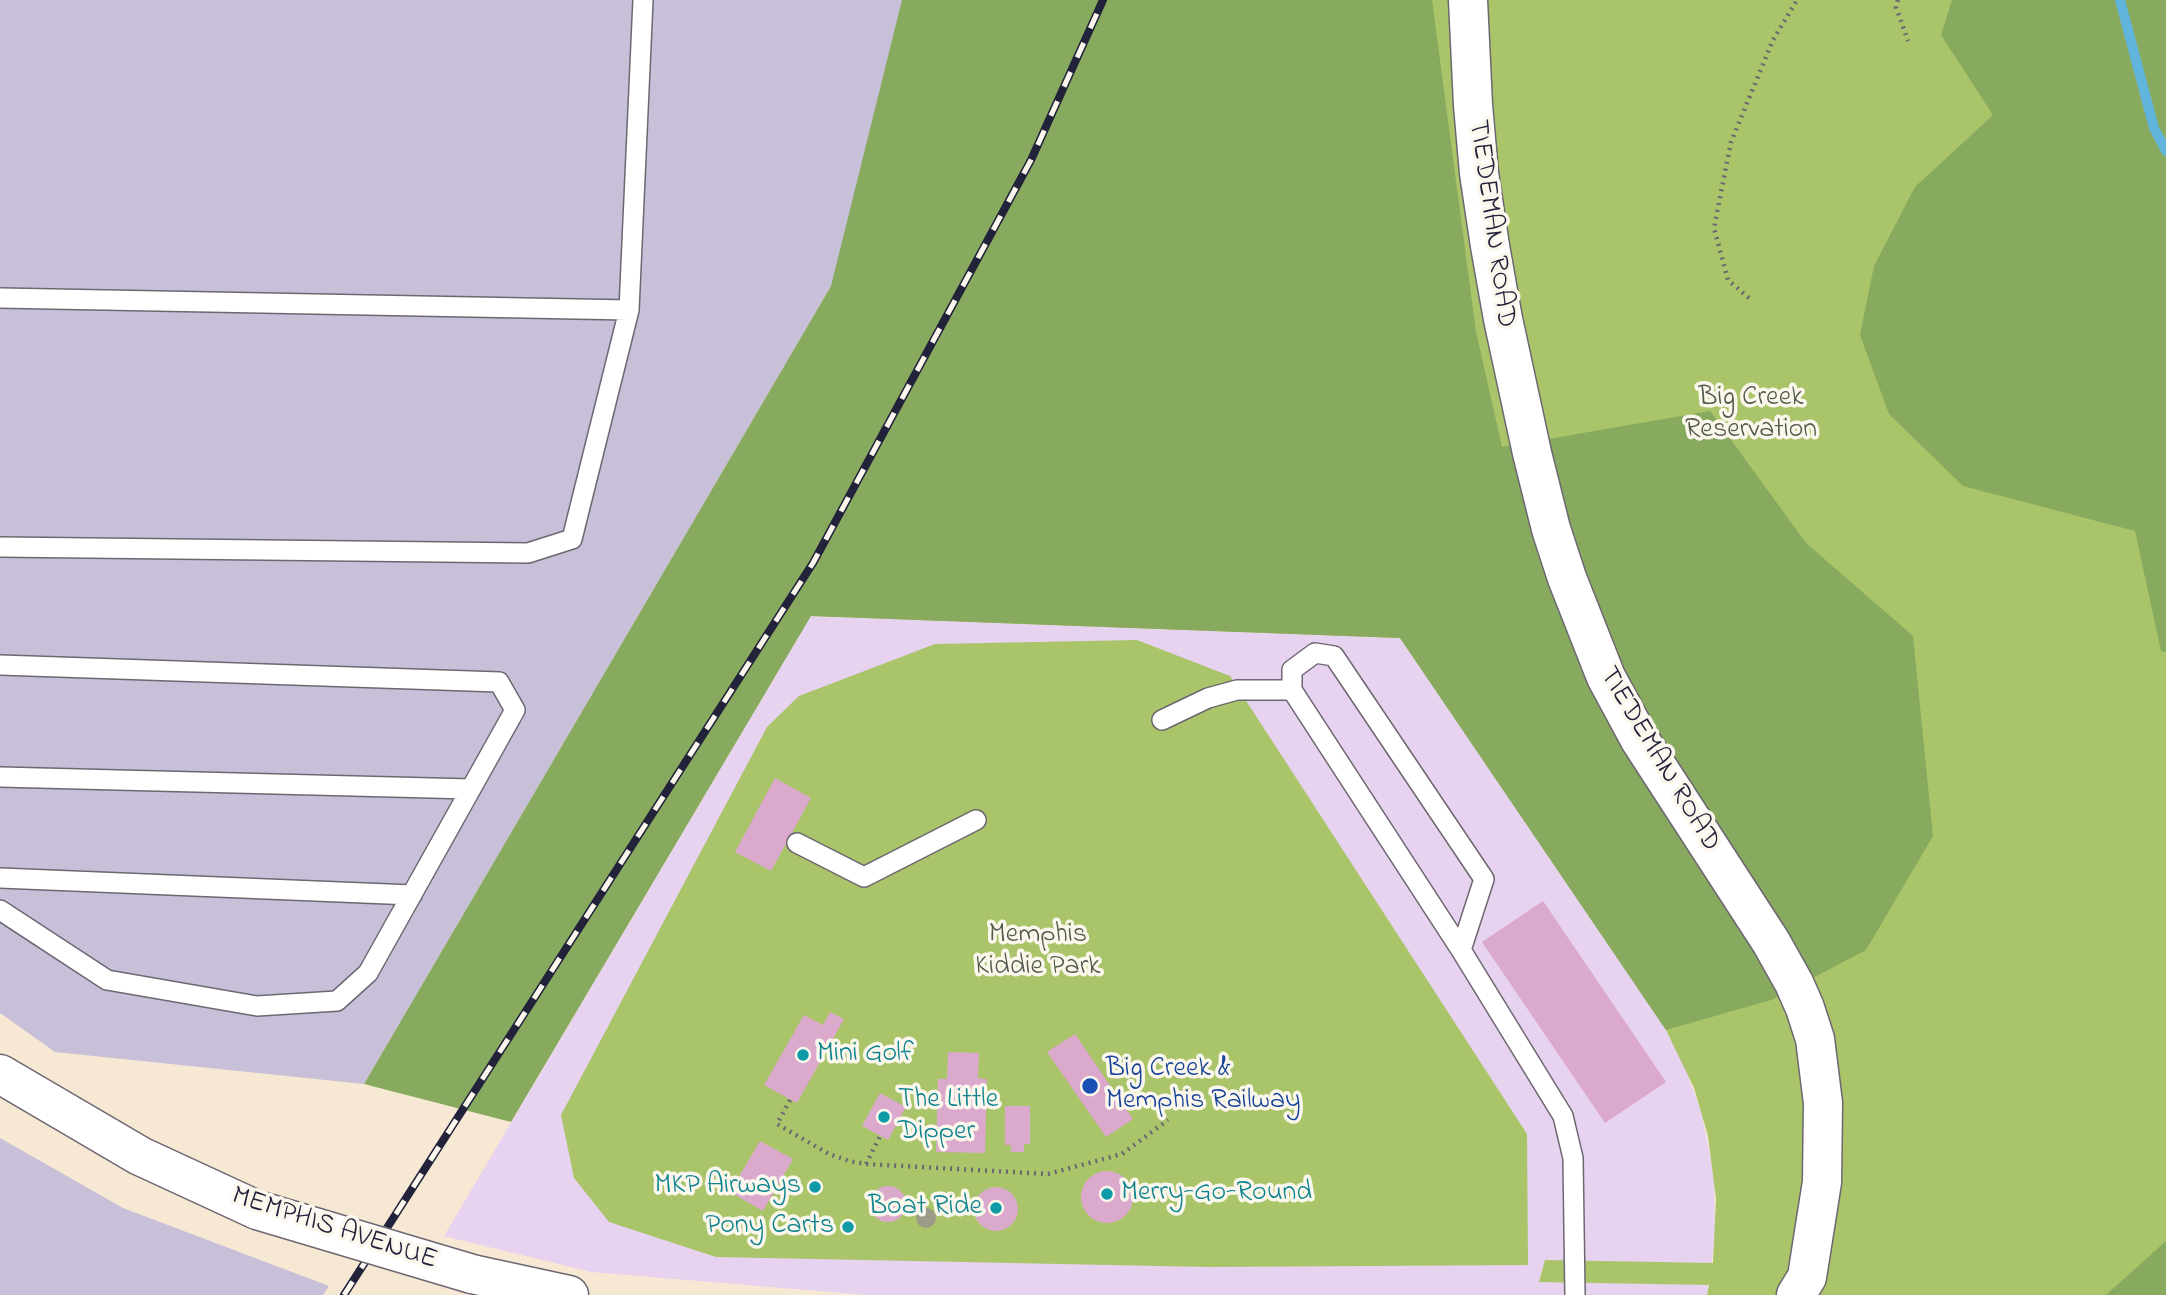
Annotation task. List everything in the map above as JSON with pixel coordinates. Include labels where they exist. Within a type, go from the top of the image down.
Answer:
[{"type":"street","name":"TIEDEMAN ROAD","points":[[1468,0],[1473,106],[1479,173],[1490,246],[1526,428],[1551,529],[1567,578],[1606,677],[1640,740],[1771,942],[1794,983],[1815,1039],[1823,1103],[1822,1182],[1807,1277],[1796,1295]]},
{"type":"street","name":"MEMPHIS AVENUE","points":[[0,1074],[140,1156],[257,1210],[472,1274],[569,1295]]},
{"type":"lane","points":[[0,547],[528,553],[572,539],[629,310],[643,0]]},
{"type":"lane","points":[[0,298],[629,310]]},
{"type":"lane","points":[[1461,950],[1484,880],[1334,656],[1315,653],[1292,670],[1292,690],[1461,950],[1563,1116],[1573,1158],[1575,1295]]},
{"type":"lane","points":[[0,665],[499,682],[516,710],[368,973],[337,1001],[257,1006],[107,981],[0,910]]},
{"type":"lane","points":[[1162,720],[1209,698],[1237,690],[1292,690]]},
{"type":"lane","points":[[0,777],[471,789]]},
{"type":"lane","points":[[797,843],[864,877],[976,820]]},
{"type":"lane","points":[[0,878],[412,895]]},
{"type":"path","points":[[1749,298],[1728,280],[1714,228],[1731,142],[1773,40],[1797,0]]},
{"type":"path","points":[[1898,0],[1896,7],[1908,41]]},
{"type":"path","points":[[790,1100],[777,1124],[830,1154],[849,1161],[1048,1174],[1122,1154],[1168,1119]]},
{"type":"path","points":[[866,1164],[880,1136]]},
{"type":"shaded area","points":[[0,0],[946,0],[831,286],[364,1084],[55,1052],[0,1013]]},
{"type":"shaded area","name":"Memphis Kiddie Park","points":[[811,616],[1400,638],[1653,1009],[1684,1065],[1701,1112],[1714,1174],[1715,1237],[1707,1295],[867,1295],[591,1272],[444,1236]]},
{"type":"shaded area","points":[[0,1138],[123,1208],[329,1286],[323,1295],[0,1295]]},
{"type":"green space","points":[[902,0],[1432,0],[1476,332],[1502,447],[1710,411],[1806,543],[1913,636],[1933,836],[1866,950],[1771,1000],[1666,1030],[1400,638],[811,616],[511,1122],[364,1084],[831,286]]},
{"type":"green space","name":"Big Creek Reservation","points":[[1155,0],[2166,0],[2166,1295],[1707,1295],[1709,1285],[1539,1282],[1545,1260],[1713,1263],[1716,1199],[1708,1136],[1694,1088],[1666,1030],[1400,638],[811,616]]},
{"type":"green space","points":[[1952,0],[2166,0],[2166,652],[2161,651],[2135,531],[1963,486],[1889,414],[1860,335],[1874,266],[1915,187],[1993,115],[1941,35]]},
{"type":"green space","name":"Memphis Kiddie Park","points":[[1137,640],[1230,676],[1527,1134],[1528,1265],[1208,1267],[716,1257],[609,1222],[574,1178],[561,1115],[767,727],[799,696],[935,644]]},
{"type":"green space","points":[[2166,1241],[2166,1295],[2106,1295]]},
{"type":"building","points":[[775,778],[811,798],[771,871],[735,852]]},
{"type":"building","points":[[1543,901],[1666,1082],[1605,1123],[1482,942]]},
{"type":"building","name":"Mini Golf","points":[[830,1012],[844,1019],[797,1103],[764,1085],[804,1015],[823,1025]]},
{"type":"building","name":"Big Creek & Memphis Railway","points":[[1075,1034],[1133,1119],[1106,1137],[1047,1052]]},
{"type":"building","points":[[948,1052],[979,1053],[978,1078],[987,1079],[985,1153],[936,1152],[938,1079],[947,1079]]},
{"type":"building","name":"The Little Dipper","points":[[880,1093],[906,1107],[888,1140],[862,1126]]},
{"type":"building","points":[[1005,1106],[1030,1106],[1030,1144],[1024,1144],[1024,1152],[1011,1152],[1011,1145],[1005,1145]]},
{"type":"building","points":[[760,1141],[793,1159],[763,1211],[730,1192]]},
{"type":"building","name":"Merry-Go-Round","points":[[1107,1171],[1117,1173],[1125,1179],[1131,1187],[1131,1207],[1125,1215],[1117,1221],[1107,1223],[1097,1221],[1089,1215],[1083,1207],[1081,1197],[1083,1187],[1089,1179],[1097,1173]]},
{"type":"building","points":[[888,1186],[901,1191],[906,1204],[901,1217],[888,1222],[875,1217],[870,1204],[875,1191]]},
{"type":"building","name":"Boat Ride","points":[[996,1187],[1011,1194],[1018,1209],[1011,1224],[996,1231],[981,1224],[974,1209],[981,1194]]},
{"type":"waterway","points":[[2120,0],[2154,128],[2166,151]]},
{"type":"railway","points":[[344,1295],[813,563],[1031,160],[1103,0]]},
{"type":"place","name":"Mini Golf","points":[[803,1055]]},
{"type":"place","name":"Big Creek & Memphis Railway","points":[[1090,1086]]},
{"type":"place","name":"The Little Dipper","points":[[884,1117]]},
{"type":"place","name":"MKP Airways","points":[[815,1187]]},
{"type":"place","name":"Merry-Go-Round","points":[[1107,1194]]},
{"type":"place","name":"Boat Ride","points":[[996,1208]]},
{"type":"place","name":"Pony Carts","points":[[848,1227]]}]
